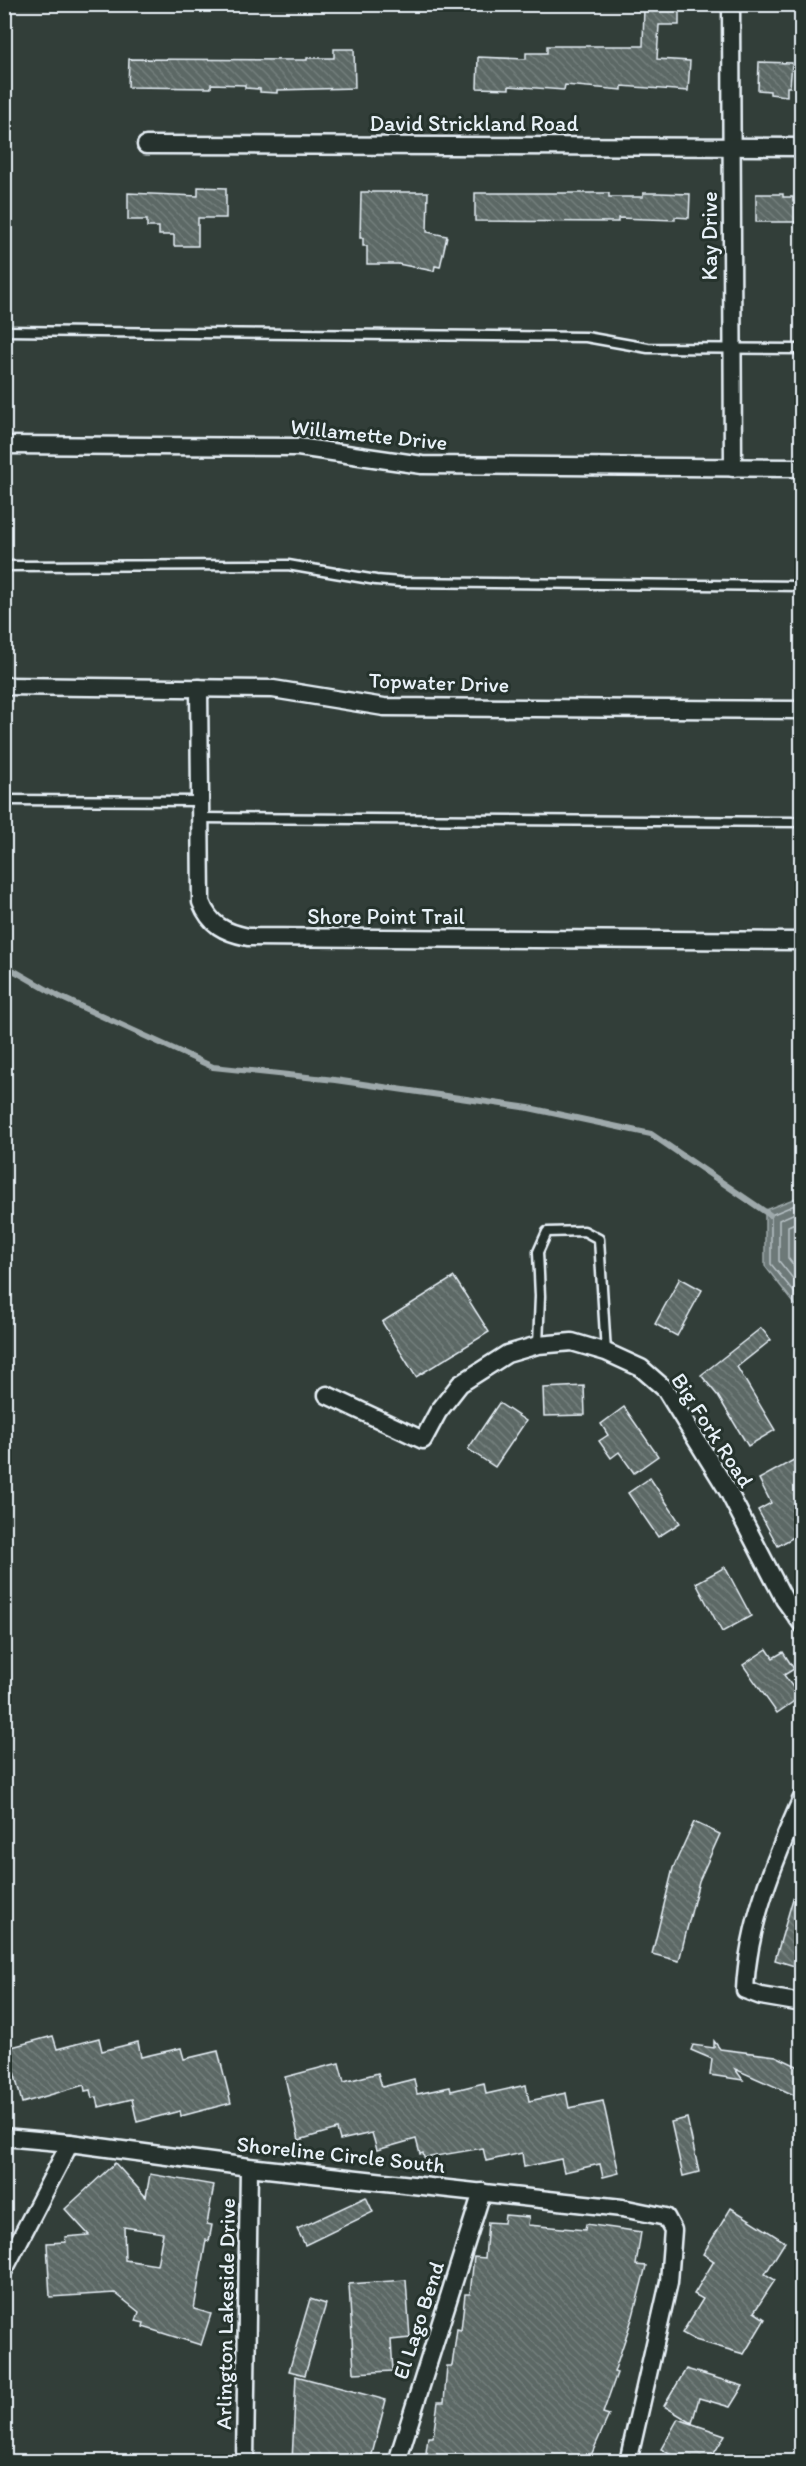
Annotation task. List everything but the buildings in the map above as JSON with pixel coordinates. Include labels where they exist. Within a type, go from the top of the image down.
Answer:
[{"type":"street","name":"Kay Drive","points":[[731,4],[733,468]]},
{"type":"street","name":"David Strickland Road","points":[[146,144],[801,147]]},
{"type":"street","name":"Willamette Drive","points":[[4,445],[298,447],[422,465],[801,468]]},
{"type":"street","name":"Topwater Drive","points":[[4,686],[273,689],[384,707],[801,710]]},
{"type":"street","name":"Shore Point Trail","points":[[199,688],[201,902],[206,915],[216,926],[228,933],[248,937],[801,940]]},
{"type":"street","name":"Big Fork Road","points":[[327,1395],[423,1440],[438,1412],[460,1384],[507,1354],[538,1345],[572,1342],[606,1352],[641,1368],[665,1389],[728,1491],[784,1599],[801,1624]]},
{"type":"street","points":[[801,1798],[754,1922],[746,1959],[744,1990],[762,1996],[801,2003]]},
{"type":"street","name":"Shoreline Circle South","points":[[4,2137],[70,2143],[249,2167],[622,2208],[666,2217],[673,2230],[669,2282],[628,2462]]},
{"type":"street","points":[[4,2270],[70,2143]]},
{"type":"street","name":"Arlington Lakeside Drive","points":[[245,2462],[249,2167]]},
{"type":"street","name":"El Lago Bend","points":[[397,2462],[482,2192]]},
{"type":"lane","points":[[4,331],[586,337],[648,348],[801,349]]},
{"type":"lane","points":[[4,566],[288,566],[400,582],[801,586]]},
{"type":"lane","points":[[4,800],[200,810],[801,822]]},
{"type":"lane","points":[[538,1345],[540,1296],[538,1252],[547,1232],[584,1231],[599,1239],[606,1352]]},
{"type":"water","points":[[801,1196],[801,1312],[765,1266],[765,1210]]},
{"type":"waterway","points":[[4,965],[60,997],[213,1067],[335,1080],[529,1108],[651,1134],[770,1215]]}]
